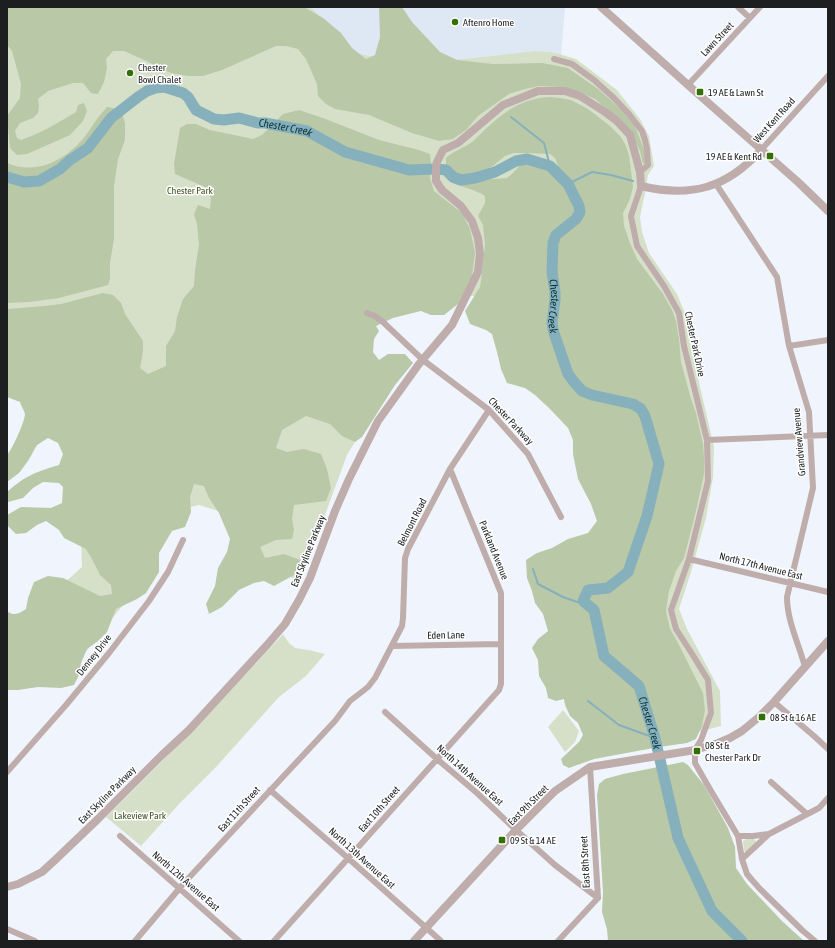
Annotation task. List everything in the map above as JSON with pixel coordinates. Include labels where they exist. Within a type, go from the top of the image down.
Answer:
[{"type":"street","points":[[601,7],[798,182],[828,211]]},
{"type":"street","points":[[738,7],[750,18]]},
{"type":"street","name":"Lawn Street","points":[[688,85],[760,7]]},
{"type":"street","points":[[554,59],[572,64],[594,80],[614,98],[642,131],[647,149],[648,165],[640,172]]},
{"type":"street","name":"West Kent Road","points":[[642,186],[663,191],[690,191],[716,184],[734,175],[761,150],[828,76]]},
{"type":"street","name":"Chester Park Drive","points":[[441,153],[443,150],[458,143],[504,105],[538,90],[565,91],[580,96],[617,121],[630,135],[640,172],[642,186],[631,216],[636,246],[664,286],[679,313],[684,346],[707,440],[708,481],[689,558],[671,610],[676,629],[708,680],[711,713],[701,740],[691,751]]},
{"type":"street","name":"East Skyline Parkway","points":[[7,887],[18,884],[42,872],[54,861],[189,730],[280,631],[289,618],[310,578],[335,511],[378,421],[423,360],[452,325],[478,272],[480,254],[478,238],[472,221],[460,206],[442,190],[436,181],[436,167],[441,153]]},
{"type":"street","name":"Grandview Avenue","points":[[716,184],[777,277],[789,346],[809,412],[813,488],[787,597],[787,608],[804,667]]},
{"type":"street","name":"Chester Parkway","points":[[367,313],[376,316],[384,322],[423,360],[490,410],[528,454],[561,517]]},
{"type":"street","points":[[789,346],[828,340]]},
{"type":"street","name":"Belmont Road","points":[[360,693],[368,687],[375,678],[402,626],[405,558],[408,549],[450,469],[490,410]]},
{"type":"street","points":[[707,440],[828,435]]},
{"type":"street","name":"Parkland Avenue","points":[[450,469],[501,593],[501,684],[499,690]]},
{"type":"street","name":"Denney Drive","points":[[7,772],[66,706],[149,601],[168,572],[183,540]]},
{"type":"street","name":"North 17th Avenue East","points":[[689,558],[828,592]]},
{"type":"street","points":[[590,767],[604,766],[691,751],[730,738],[742,731],[759,717],[828,641]]},
{"type":"street","name":"Eden Lane","points":[[392,646],[500,644]]},
{"type":"street","name":"East 10th Street","points":[[274,941],[499,690]]},
{"type":"street","name":"East 11th Street","points":[[135,941],[180,888],[334,721],[350,701],[360,693]]},
{"type":"street","points":[[774,702],[828,749]]},
{"type":"street","name":"North 14th Avenue East","points":[[385,712],[437,759],[478,793],[555,865],[598,898]]},
{"type":"street","points":[[691,751],[698,768],[738,836],[742,859],[747,874],[803,931],[815,941]]},
{"type":"street","name":"East 9th Street","points":[[414,941],[516,830],[556,791],[590,767]]},
{"type":"street","name":"East 8th Street","points":[[558,941],[598,898],[590,767]]},
{"type":"street","points":[[771,782],[808,814]]},
{"type":"street","name":"North 13th Avenue East","points":[[270,790],[441,941]]},
{"type":"street","points":[[742,859],[769,834],[819,808],[828,798]]},
{"type":"street","points":[[738,836],[769,834]]},
{"type":"street","name":"North 12th Avenue East","points":[[120,836],[239,941]]},
{"type":"street","points":[[7,929],[35,941]]},
{"type":"shaded area","points":[[308,7],[565,7],[561,55],[552,52],[534,51],[464,59],[420,61],[379,58],[356,53],[313,9]]},
{"type":"green space","name":"Chester Park","points":[[7,7],[308,7],[313,9],[356,53],[379,58],[420,61],[464,59],[534,51],[552,52],[576,59],[617,90],[640,119],[649,136],[654,166],[648,175],[640,217],[642,232],[649,253],[677,294],[684,311],[714,447],[713,477],[706,518],[679,609],[687,629],[720,691],[721,726],[687,735],[583,546],[607,514],[604,454],[489,298],[436,291],[344,290],[369,419],[347,455],[300,583],[245,547],[231,515],[199,505],[162,514],[139,585],[67,675],[7,624],[19,624],[82,567],[77,418],[7,378]]},
{"type":"green space","points":[[7,7],[304,7],[323,18],[341,33],[352,48],[366,59],[375,55],[380,37],[379,7],[402,7],[412,22],[440,52],[457,60],[493,64],[542,63],[568,68],[598,89],[622,110],[635,126],[645,152],[645,163],[643,164],[640,151],[629,130],[595,99],[579,92],[559,87],[539,86],[509,94],[478,116],[466,130],[453,139],[439,141],[412,133],[369,115],[335,109],[326,104],[318,96],[317,84],[306,59],[298,49],[286,46],[276,46],[222,70],[203,76],[188,76],[171,73],[124,51],[113,51],[106,59],[107,68],[104,82],[98,94],[91,93],[83,83],[73,83],[48,91],[38,99],[38,113],[33,118],[20,123],[15,131],[17,138],[21,140],[49,128],[76,112],[78,105],[84,103],[87,111],[83,121],[70,135],[27,154],[17,155],[10,148],[7,116],[20,98],[21,84],[12,51],[7,45]]},
{"type":"green space","points":[[550,97],[571,100],[588,109],[610,126],[621,137],[626,146],[629,155],[633,187],[630,199],[623,213],[624,226],[637,259],[663,294],[676,321],[681,362],[696,413],[703,444],[704,457],[704,474],[696,511],[684,558],[676,571],[669,591],[666,611],[670,629],[703,693],[705,710],[702,726],[696,739],[687,743],[594,759],[569,768],[563,765],[561,759],[579,742],[583,735],[578,723],[570,716],[564,699],[556,701],[548,698],[546,688],[539,676],[538,660],[532,648],[538,639],[548,631],[543,614],[535,603],[527,578],[526,560],[537,553],[552,548],[568,539],[588,533],[597,521],[591,504],[578,479],[573,454],[573,440],[568,428],[535,395],[525,388],[507,383],[501,369],[492,334],[470,324],[465,311],[480,287],[485,244],[483,225],[478,216],[485,203],[485,196],[450,182],[448,175],[454,179],[465,182],[478,180],[481,178],[507,178],[521,164],[528,161],[553,172],[558,166],[555,158],[550,154],[514,153],[505,156],[493,166],[481,172],[481,174],[463,175],[446,167],[446,158],[472,142],[496,119],[510,109],[525,102]]},
{"type":"green space","points":[[107,107],[113,108],[122,113],[125,123],[125,140],[118,159],[114,186],[114,239],[110,263],[110,279],[108,285],[59,298],[7,303],[7,163],[27,168],[37,167],[56,161],[80,142]]},
{"type":"green space","points":[[299,110],[379,140],[430,154],[430,178],[434,191],[462,213],[470,229],[475,253],[472,276],[458,304],[444,315],[431,315],[421,311],[393,318],[376,326],[379,331],[374,339],[373,352],[379,360],[388,354],[405,354],[413,363],[395,385],[362,437],[355,442],[342,436],[330,424],[306,416],[282,430],[276,448],[287,452],[304,449],[321,454],[327,469],[331,488],[326,501],[294,505],[292,519],[294,530],[292,539],[276,540],[260,547],[265,558],[284,554],[300,560],[294,575],[274,586],[264,581],[254,583],[239,590],[222,607],[209,614],[206,604],[215,586],[218,568],[227,552],[230,539],[219,513],[209,498],[204,486],[194,484],[190,497],[191,512],[185,527],[172,531],[159,553],[159,572],[146,593],[116,609],[107,632],[87,649],[81,663],[79,675],[74,685],[61,688],[38,687],[7,690],[7,611],[15,614],[26,609],[28,598],[34,582],[48,576],[63,578],[100,596],[112,594],[111,585],[100,575],[86,549],[64,538],[59,530],[46,521],[37,525],[26,533],[16,534],[7,525],[7,515],[21,507],[51,508],[62,503],[63,487],[59,483],[43,482],[33,488],[23,498],[8,502],[7,492],[19,482],[31,475],[59,465],[63,454],[58,443],[48,438],[37,445],[19,473],[7,482],[7,455],[18,435],[25,414],[20,402],[7,397],[7,309],[61,304],[103,293],[113,295],[121,303],[125,314],[143,341],[140,368],[148,374],[166,366],[166,346],[175,331],[177,317],[183,299],[194,286],[199,245],[197,224],[194,214],[198,205],[210,209],[211,198],[205,187],[175,174],[174,164],[180,128],[187,124],[196,124],[210,130],[253,139],[262,135],[283,114]]},
{"type":"green space","name":"Lakeview Park","points":[[283,634],[289,643],[295,648],[325,654],[306,676],[279,697],[216,767],[180,803],[141,846],[106,817],[196,727]]},
{"type":"green space","points":[[563,710],[579,731],[575,742],[565,752],[548,727]]},
{"type":"green space","points":[[683,762],[688,765],[704,785],[728,828],[735,847],[736,868],[747,884],[782,921],[804,941],[608,941],[607,929],[602,912],[603,892],[597,795],[599,784],[605,779],[623,774]]},
{"type":"green space","points":[[746,839],[754,839],[756,843],[745,852],[743,841]]},
{"type":"waterway","name":"Chester Creek","points":[[7,177],[24,182],[39,181],[60,169],[88,148],[111,118],[147,91],[164,87],[183,93],[188,97],[196,110],[214,119],[224,120],[239,118],[258,123],[307,131],[345,152],[409,170],[446,170],[453,177],[461,180],[475,178],[495,172],[516,161],[527,159],[550,166],[568,184],[579,206],[580,212],[576,219],[556,235],[553,243],[552,272],[555,300],[552,323],[554,333],[568,374],[582,391],[592,395],[633,404],[641,409],[645,416],[659,464],[647,516],[628,572],[608,588],[588,590],[583,601],[594,610],[604,656],[639,686],[655,738],[678,838],[712,911],[742,941]]},
{"type":"waterway","points":[[511,117],[544,143],[550,166]]},
{"type":"waterway","points":[[568,184],[592,172],[633,181]]},
{"type":"waterway","points":[[533,569],[538,584],[563,597],[577,602],[583,601]]},
{"type":"waterway","points":[[588,701],[619,725],[655,738]]},
{"type":"place","name":"Aftenro Home","points":[[455,22]]},
{"type":"place","name":"Chester Bowl Chalet","points":[[130,73]]},
{"type":"place","name":"19 AE & Lawn St","points":[[700,92]]},
{"type":"place","name":"19 AE & Kent Rd","points":[[770,156]]},
{"type":"place","name":"08 St & 16 AE","points":[[762,717]]},
{"type":"place","name":"08 St & Chester Park Dr","points":[[697,751]]},
{"type":"place","name":"09 St & 14 AE","points":[[502,840]]}]
